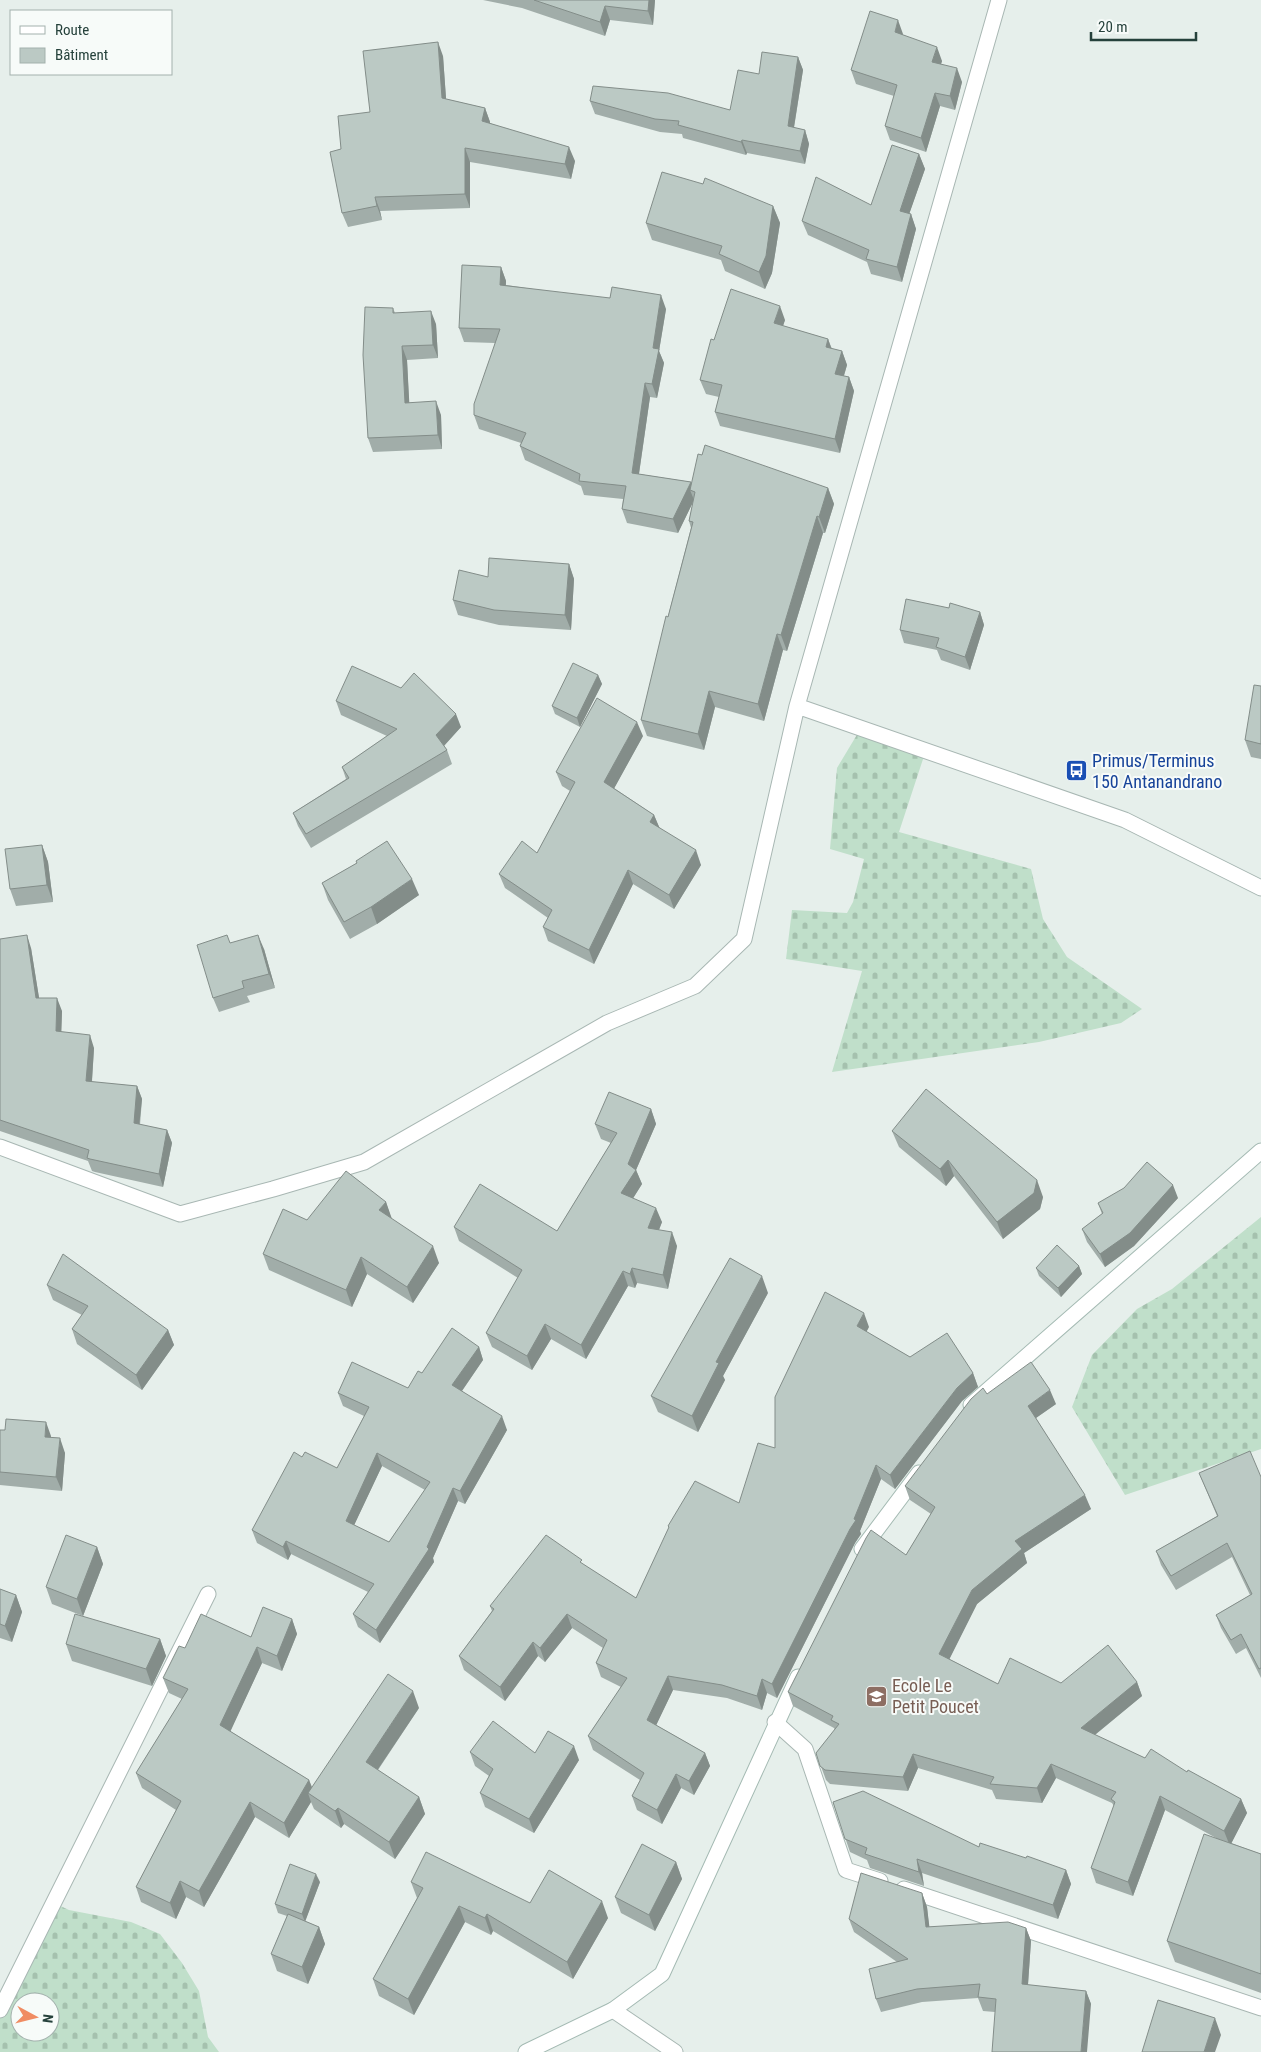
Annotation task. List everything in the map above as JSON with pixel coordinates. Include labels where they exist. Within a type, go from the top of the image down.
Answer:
[{"type":"street","points":[[0,1147],[180,1214],[364,1162],[607,1023],[695,986],[744,939],[797,706],[998,0]]},
{"type":"street","points":[[797,706],[1125,820],[1261,888]]},
{"type":"street","points":[[963,1415],[969,1407],[1261,1151]]},
{"type":"street","points":[[854,1564],[863,1547],[928,1462]]},
{"type":"street","points":[[0,2010],[208,1594]]},
{"type":"street","points":[[526,2052],[613,2010],[662,1974],[806,1660]]},
{"type":"street","points":[[776,1722],[806,1748],[846,1870],[1261,2008]]},
{"type":"street","points":[[613,2010],[675,2052]]},
{"type":"green space","points":[[861,728],[926,750],[899,832],[1031,869],[1043,919],[1067,957],[1142,1009],[1121,1023],[1039,1042],[832,1072],[862,971],[786,959],[792,910],[847,913],[853,902],[864,859],[830,849],[837,768]]},
{"type":"green space","points":[[1261,1217],[1261,1449],[1125,1495],[1072,1407],[1092,1355],[1137,1309],[1172,1289]]},
{"type":"green space","points":[[54,1903],[69,1910],[131,1922],[160,1934],[182,1963],[199,1991],[208,2037],[219,2052],[0,2052],[0,2010]]},
{"type":"building","points":[[534,0],[649,0],[648,11],[605,6],[600,22]]},
{"type":"building","points":[[870,11],[898,20],[895,32],[937,47],[932,62],[957,68],[950,96],[935,93],[921,138],[885,126],[897,85],[851,70]]},
{"type":"building","points":[[438,42],[442,98],[485,108],[482,121],[569,147],[565,164],[465,148],[465,194],[375,197],[377,206],[342,213],[330,152],[341,149],[338,116],[370,112],[363,51]]},
{"type":"building","points":[[762,52],[798,57],[788,126],[805,130],[800,151],[742,140],[741,142],[678,125],[679,121],[655,119],[590,101],[593,86],[668,93],[730,110],[738,70],[759,74]]},
{"type":"building","points":[[892,145],[919,154],[900,211],[911,214],[897,267],[866,259],[869,250],[802,221],[816,177],[871,205]]},
{"type":"building","points":[[662,172],[703,184],[705,178],[773,206],[766,256],[759,272],[719,254],[722,246],[646,223]]},
{"type":"building","points":[[462,265],[501,267],[500,285],[610,298],[612,287],[661,295],[653,348],[659,349],[652,384],[645,383],[632,473],[691,482],[673,519],[622,509],[626,486],[579,481],[580,474],[520,446],[526,433],[474,415],[474,404],[500,329],[459,328]]},
{"type":"building","points":[[731,289],[780,306],[774,323],[828,339],[826,347],[842,351],[835,374],[849,377],[835,439],[715,412],[722,385],[700,380],[711,339],[714,340]]},
{"type":"building","points":[[365,307],[393,308],[393,313],[431,311],[433,345],[402,346],[405,403],[436,401],[438,435],[368,438],[363,355]]},
{"type":"building","points":[[705,445],[828,488],[819,517],[817,516],[781,635],[777,634],[758,704],[709,691],[698,734],[641,720],[666,616],[668,617],[693,522],[689,521],[695,492],[690,490],[698,454],[702,455]]},
{"type":"building","points":[[489,558],[569,564],[565,615],[494,610],[453,600],[459,570],[488,577]]},
{"type":"building","points":[[906,599],[949,608],[950,603],[980,612],[965,657],[936,647],[939,638],[900,630]]},
{"type":"building","points":[[573,663],[598,675],[577,718],[552,706]]},
{"type":"building","points":[[352,666],[401,688],[414,673],[456,714],[436,735],[447,750],[306,834],[293,813],[349,778],[342,767],[397,729],[336,701]]},
{"type":"building","points":[[1254,685],[1261,686],[1261,744],[1245,740]]},
{"type":"building","points":[[597,698],[637,722],[604,782],[654,815],[650,822],[696,850],[669,895],[628,870],[589,950],[543,927],[552,910],[499,874],[522,841],[537,853],[575,782],[556,772]]},
{"type":"building","points":[[387,841],[412,879],[371,907],[344,922],[322,883],[357,863],[356,861]]},
{"type":"building","points":[[42,845],[47,885],[10,889],[5,849]]},
{"type":"building","points":[[27,935],[36,998],[57,998],[56,1031],[90,1035],[86,1081],[137,1086],[134,1123],[167,1130],[159,1174],[87,1158],[89,1150],[0,1120],[0,939]]},
{"type":"building","points":[[227,935],[230,943],[258,935],[269,974],[242,981],[244,988],[213,998],[197,945]]},
{"type":"building","points":[[926,1089],[1037,1180],[1034,1193],[997,1222],[948,1160],[940,1169],[892,1131]]},
{"type":"building","points":[[609,1092],[651,1109],[628,1164],[636,1170],[621,1193],[656,1208],[648,1228],[672,1232],[663,1275],[632,1268],[630,1274],[623,1271],[581,1345],[545,1324],[527,1356],[486,1333],[522,1270],[454,1227],[480,1184],[557,1231],[617,1133],[595,1124]]},
{"type":"building","points":[[1147,1162],[1173,1185],[1130,1233],[1100,1254],[1082,1229],[1103,1213],[1098,1203],[1124,1188]]},
{"type":"building","points":[[346,1171],[386,1202],[379,1210],[433,1246],[407,1287],[361,1257],[346,1290],[263,1254],[283,1209],[307,1220]]},
{"type":"building","points":[[1057,1245],[1079,1266],[1058,1288],[1036,1268]]},
{"type":"building","points":[[63,1254],[168,1330],[136,1375],[72,1329],[88,1306],[47,1285]]},
{"type":"building","points":[[730,1258],[762,1276],[716,1362],[719,1363],[692,1416],[651,1396]]},
{"type":"building","points":[[825,1292],[864,1313],[857,1326],[910,1357],[947,1333],[973,1373],[957,1388],[890,1475],[876,1465],[854,1519],[856,1520],[772,1684],[762,1679],[757,1696],[722,1685],[668,1676],[647,1720],[705,1753],[689,1781],[676,1774],[657,1810],[632,1796],[644,1773],[588,1736],[627,1678],[596,1663],[607,1640],[567,1614],[540,1648],[533,1642],[500,1687],[459,1656],[494,1609],[490,1606],[546,1535],[582,1560],[580,1562],[636,1598],[668,1526],[695,1481],[739,1503],[758,1443],[775,1448],[775,1397]]},
{"type":"building","points":[[452,1328],[479,1347],[452,1385],[502,1416],[460,1491],[453,1488],[427,1547],[429,1549],[376,1630],[353,1614],[374,1584],[286,1541],[283,1547],[252,1530],[294,1452],[302,1457],[305,1452],[337,1468],[369,1407],[338,1393],[352,1362],[408,1388],[418,1371],[422,1373]],"holes":[[[377,1453],[430,1482],[389,1542],[346,1521]]]},
{"type":"building","points":[[1031,1362],[1050,1390],[1028,1406],[1085,1495],[1015,1541],[1022,1549],[972,1590],[939,1654],[998,1684],[1010,1658],[1061,1683],[1108,1645],[1137,1682],[1081,1728],[1145,1758],[1151,1749],[1187,1772],[1188,1770],[1241,1799],[1224,1831],[1160,1796],[1128,1882],[1091,1868],[1115,1802],[1111,1799],[1116,1792],[1051,1764],[1037,1788],[990,1784],[994,1777],[913,1754],[903,1777],[825,1770],[820,1766],[816,1753],[839,1724],[831,1720],[833,1716],[788,1692],[871,1530],[906,1555],[935,1507],[905,1486],[971,1399],[983,1388],[987,1394]]},
{"type":"building","points":[[6,1419],[46,1422],[45,1437],[60,1438],[56,1477],[0,1472],[0,1430],[5,1430]]},
{"type":"building","points":[[1250,1451],[1261,1477],[1261,1668],[1259,1669],[1241,1634],[1231,1640],[1216,1615],[1252,1594],[1227,1543],[1171,1576],[1156,1551],[1218,1516],[1199,1473]]},
{"type":"building","points":[[66,1535],[97,1547],[77,1599],[46,1587]]},
{"type":"building","points":[[0,1589],[16,1595],[5,1626],[0,1624]]},
{"type":"building","points":[[263,1607],[292,1619],[277,1656],[257,1647],[220,1725],[309,1780],[284,1823],[250,1802],[199,1891],[180,1881],[170,1903],[136,1887],[181,1801],[136,1773],[188,1689],[163,1678],[179,1646],[185,1648],[201,1614],[251,1637]]},
{"type":"building","points":[[75,1614],[160,1639],[146,1669],[66,1644]]},
{"type":"building","points":[[388,1674],[413,1691],[366,1762],[419,1797],[389,1842],[338,1808],[335,1811],[308,1793]]},
{"type":"building","points":[[493,1721],[535,1753],[548,1731],[574,1746],[529,1819],[480,1793],[493,1769],[470,1752]]},
{"type":"building","points":[[863,1791],[979,1847],[980,1843],[1026,1858],[1027,1856],[1066,1870],[1053,1905],[917,1859],[919,1872],[865,1854],[867,1848],[845,1839],[833,1802]]},
{"type":"building","points":[[1204,1834],[1261,1854],[1261,1974],[1167,1941]]},
{"type":"building","points":[[642,1844],[676,1862],[649,1915],[615,1897]]},
{"type":"building","points":[[426,1852],[530,1903],[549,1870],[602,1901],[567,1962],[487,1914],[485,1918],[459,1906],[408,1999],[373,1979],[423,1888],[411,1882]]},
{"type":"building","points":[[290,1864],[316,1874],[302,1914],[275,1904]]},
{"type":"building","points":[[861,1873],[922,1893],[926,1927],[1008,1922],[1026,1928],[1022,1984],[1086,1991],[1081,2052],[992,2052],[996,1999],[978,1997],[980,1984],[917,1989],[876,1999],[869,1969],[908,1959],[849,1919]]},
{"type":"building","points":[[288,1914],[319,1927],[302,1967],[271,1954]]},
{"type":"building","points":[[1158,2000],[1215,2018],[1204,2052],[1142,2052]]},
{"type":"place","name":"Primus/Terminus 150 Antanandrano","points":[[1076,771]]},
{"type":"place","name":"Ecole Le Petit Poucet","points":[[876,1696]]}]
